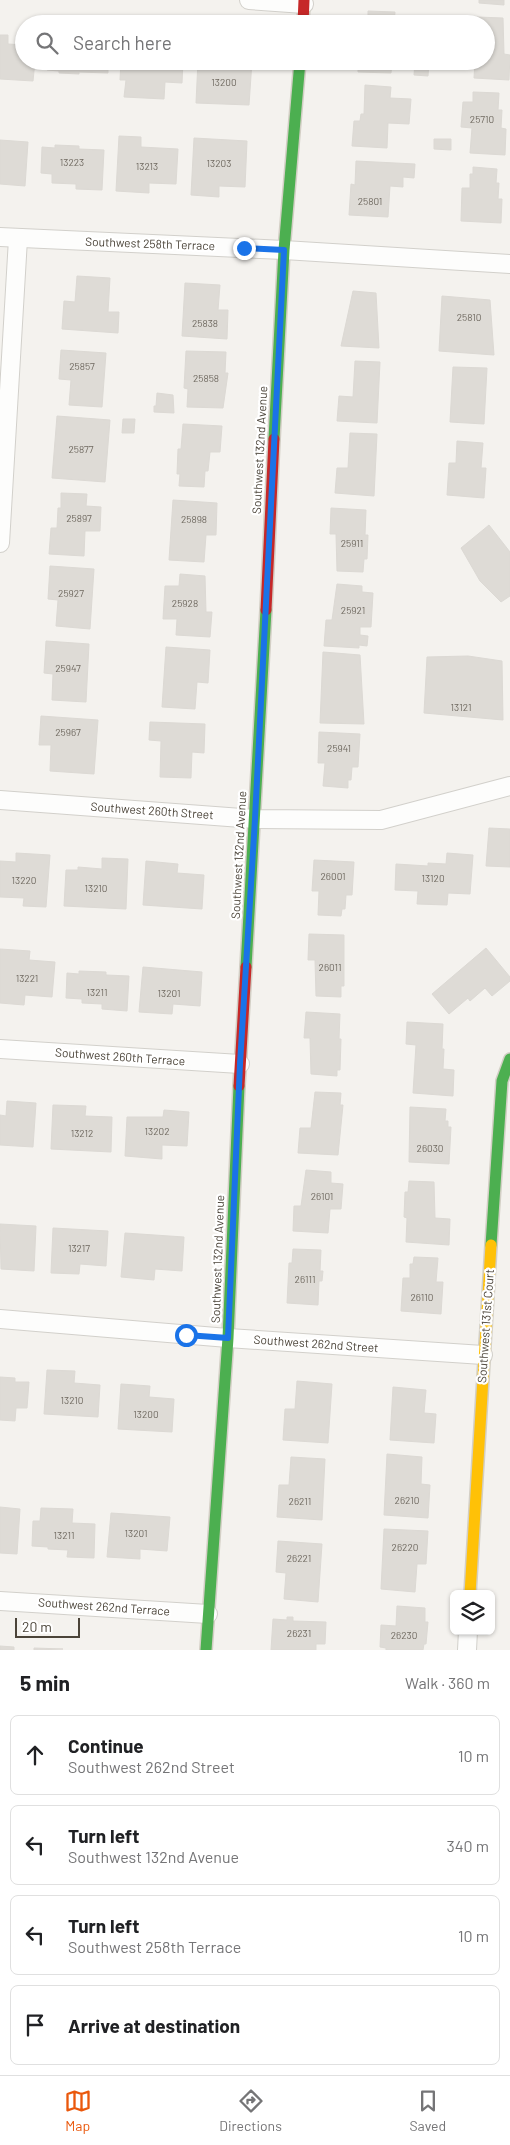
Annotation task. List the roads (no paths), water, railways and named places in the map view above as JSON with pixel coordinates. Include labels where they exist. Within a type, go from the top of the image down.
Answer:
[{"type":"street","points":[[249,0],[304,2],[303,15]]},
{"type":"street","name":"Southwest 132nd Avenue","points":[[206,1650],[228,1338],[240,1064],[255,819],[284,250],[299,70]]},
{"type":"street","name":"Southwest 258th Terrace","points":[[0,237],[284,250],[510,264]]},
{"type":"street","points":[[0,543],[18,239]]},
{"type":"street","name":"Southwest 260th Street","points":[[0,800],[255,819],[381,820],[510,786]]},
{"type":"street","name":"Southwest 260th Terrace","points":[[0,1049],[240,1064]]},
{"type":"street","name":"Southwest 131st Court","points":[[470,1590],[483,1355],[502,1081],[510,1059]]},
{"type":"street","name":"Southwest 262nd Street","points":[[0,1319],[228,1338],[483,1355]]},
{"type":"street","name":"Southwest 262nd Terrace","points":[[0,1600],[208,1614]]},
{"type":"street","points":[[467,1650],[468,1635]]}]
